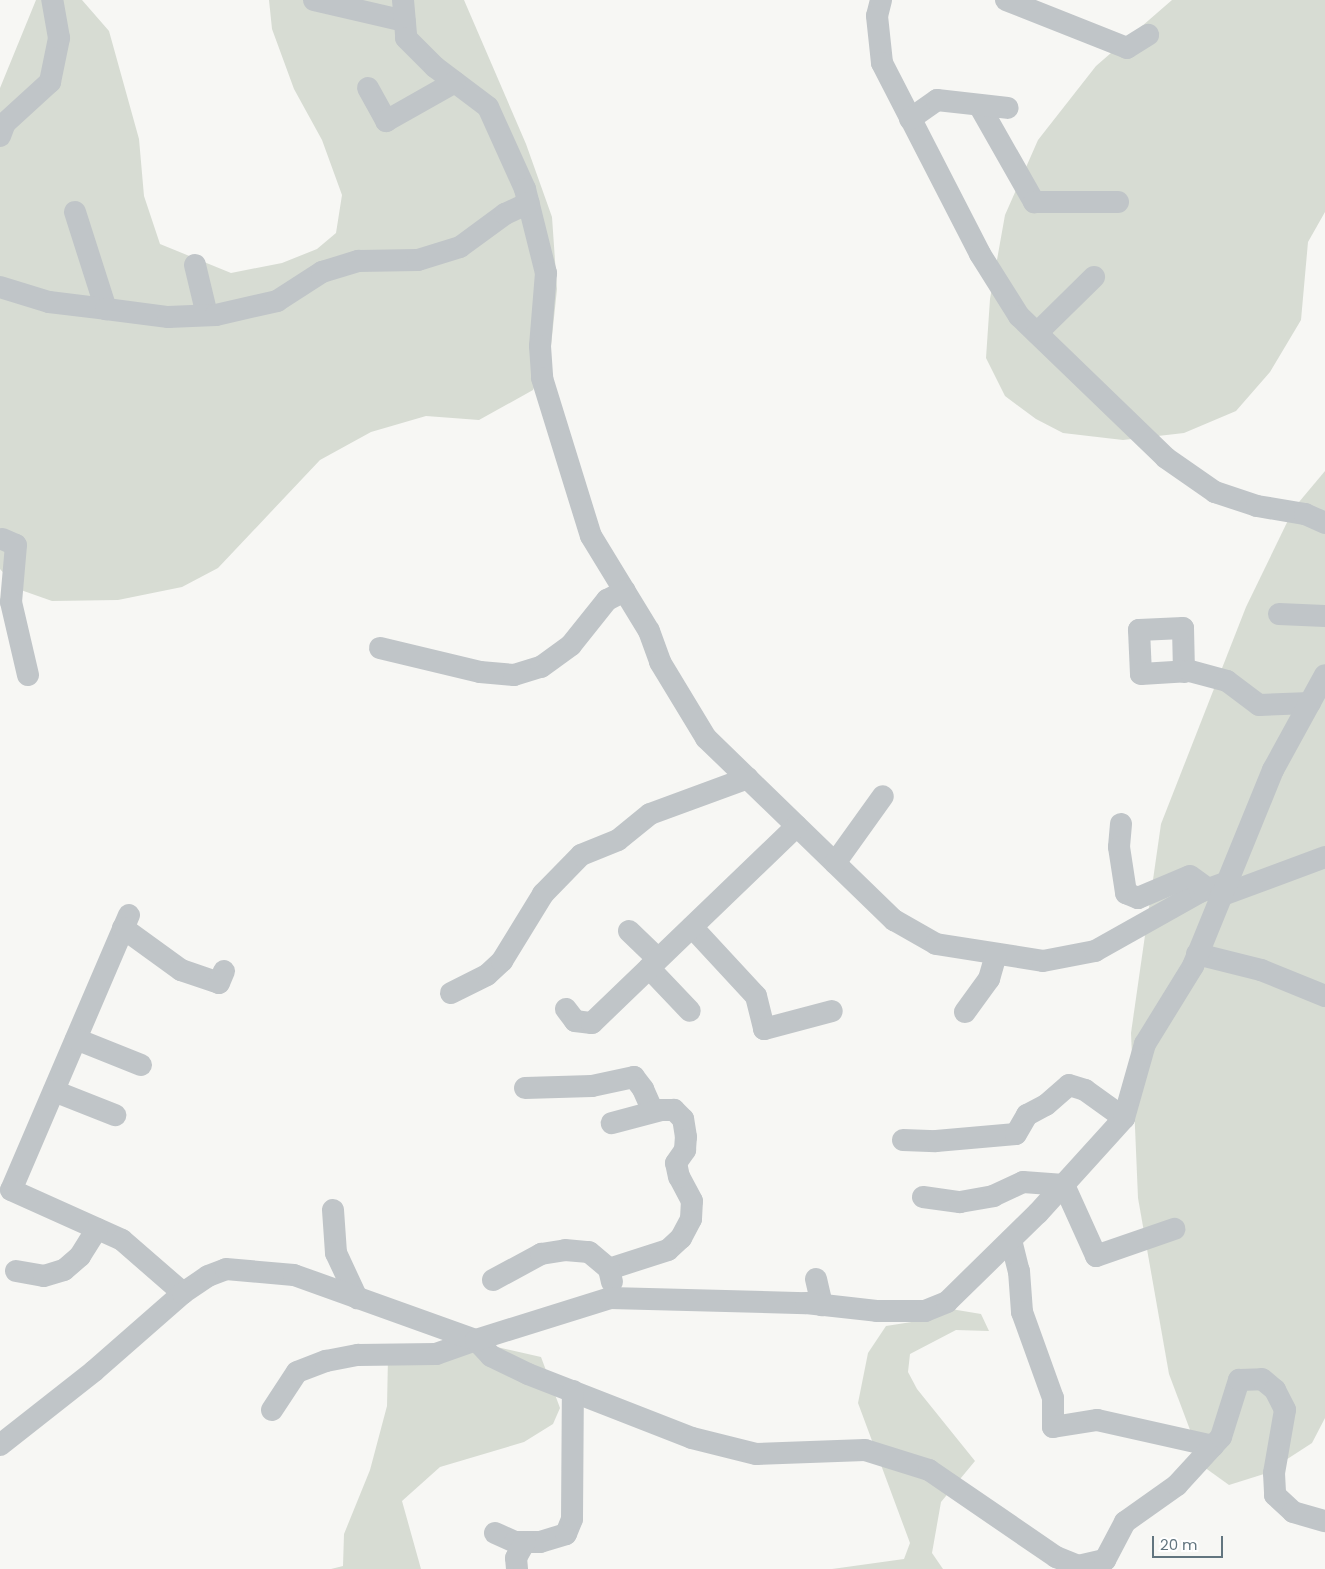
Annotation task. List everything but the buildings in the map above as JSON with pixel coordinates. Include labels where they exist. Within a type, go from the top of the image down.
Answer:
[{"type":"street","points":[[0,136],[5,123],[50,82],[60,38],[52,0]]},
{"type":"street","points":[[314,0],[404,11],[406,38],[455,82],[488,107],[525,188],[546,273],[540,346],[542,378],[591,536],[648,631],[660,662],[706,738],[894,920],[936,944],[1043,961],[1095,951],[1217,889],[1325,857]]},
{"type":"street","points":[[881,0],[877,16],[882,63],[980,254],[1020,316],[1166,458],[1215,492],[1257,506],[1305,514],[1325,523]]},
{"type":"street","points":[[1006,0],[1127,48],[1148,35]]},
{"type":"street","points":[[368,88],[386,120],[455,82]]},
{"type":"street","points":[[910,119],[937,100],[1008,108]]},
{"type":"street","points":[[979,105],[1034,202],[1118,202]]},
{"type":"street","points":[[0,287],[49,302],[168,317],[207,315],[277,301],[322,272],[358,261],[418,260],[460,247],[505,214],[529,203]]},
{"type":"street","points":[[75,212],[106,309]]},
{"type":"street","points":[[195,265],[207,315]]},
{"type":"street","points":[[1037,333],[1094,277]]},
{"type":"street","points":[[1,537],[16,545],[11,602],[28,675]]},
{"type":"street","points":[[380,648],[480,672],[514,675],[541,668],[571,645],[607,600],[625,591]]},
{"type":"street","points":[[1279,614],[1325,616]]},
{"type":"street","points":[[1184,672],[1226,681],[1259,705],[1310,703]]},
{"type":"street","points":[[272,1410],[297,1372],[326,1361],[358,1355],[436,1354],[615,1298],[693,1298],[822,1305],[877,1311],[925,1311],[946,1302],[1011,1240],[1064,1185],[1124,1118],[1145,1044],[1197,954],[1217,889],[1273,770],[1325,675]]},
{"type":"street","points":[[451,993],[487,975],[502,961],[543,894],[581,855],[618,840],[650,814],[748,778]]},
{"type":"street","points":[[835,863],[883,796]]},
{"type":"street","points":[[1121,824],[1119,847],[1126,893],[1138,898],[1190,876],[1217,889]]},
{"type":"street","points":[[566,1009],[575,1021],[592,1023],[797,826]]},
{"type":"street","points":[[183,1293],[122,1240],[6,1187],[54,1091],[126,921],[181,970],[219,983],[224,971]]},
{"type":"street","points":[[692,927],[756,996],[764,1029],[832,1011]]},
{"type":"street","points":[[629,931],[690,1011]]},
{"type":"street","points":[[965,1012],[989,979],[996,954]]},
{"type":"street","points":[[1197,954],[1261,970],[1325,996]]},
{"type":"street","points":[[76,1039],[141,1065]]},
{"type":"street","points":[[525,1088],[592,1086],[634,1077],[644,1088],[653,1111]]},
{"type":"street","points":[[903,1140],[936,1141],[1016,1134],[1026,1115],[1046,1105],[1069,1085],[1085,1090],[1124,1118]]},
{"type":"street","points":[[54,1091],[115,1115]]},
{"type":"street","points":[[608,1269],[668,1250],[681,1238],[691,1219],[692,1201],[678,1176],[676,1164],[686,1143],[683,1119],[674,1110],[653,1111],[612,1123]]},
{"type":"street","points":[[922,1196],[960,1202],[994,1196],[1023,1182],[1064,1185]]},
{"type":"street","points":[[1064,1185],[1096,1256],[1174,1229]]},
{"type":"street","points":[[333,1210],[336,1253],[356,1298]]},
{"type":"street","points":[[16,1271],[44,1276],[64,1270],[80,1256],[97,1229]]},
{"type":"street","points":[[1011,1240],[1019,1271],[1022,1312],[1053,1398],[1053,1427],[1098,1420],[1213,1446]]},
{"type":"street","points":[[493,1280],[541,1254],[565,1250],[589,1252],[608,1269],[615,1298]]},
{"type":"street","points":[[0,1445],[94,1371],[183,1293],[208,1276],[226,1269],[254,1269],[294,1276],[476,1340],[491,1356],[572,1392],[692,1438],[756,1454],[865,1450],[929,1470],[1070,1566],[1111,1564],[1125,1522],[1177,1485],[1221,1437],[1239,1380],[1262,1379],[1275,1390],[1285,1410],[1274,1473],[1275,1495],[1293,1512],[1325,1521]]},
{"type":"street","points":[[816,1279],[822,1305]]},
{"type":"street","points":[[496,1533],[515,1542],[540,1542],[566,1534],[572,1519],[572,1392]]},
{"type":"street","points":[[517,1569],[516,1558],[525,1542]]},
{"type":"shaded area","points":[[36,0],[82,0],[109,31],[139,139],[144,196],[160,244],[231,273],[282,263],[317,249],[336,233],[342,195],[322,140],[294,89],[272,29],[269,0],[464,0],[526,144],[552,217],[557,289],[551,346],[533,390],[479,420],[426,416],[371,432],[320,460],[218,568],[182,587],[118,600],[52,601],[18,589],[0,569],[0,88]]},
{"type":"shaded area","points":[[1172,0],[1325,0],[1325,212],[1308,242],[1301,320],[1270,372],[1236,411],[1184,433],[1123,440],[1063,433],[1036,419],[1005,396],[986,358],[990,299],[1005,215],[1038,140],[1096,66]]},
{"type":"shaded area","points":[[1325,471],[1325,1418],[1312,1443],[1264,1474],[1229,1485],[1204,1467],[1169,1374],[1138,1198],[1131,1033],[1161,824],[1246,607],[1294,508]]},
{"type":"shaded area","points":[[951,1309],[981,1314],[989,1331],[956,1330],[910,1354],[908,1372],[917,1389],[975,1461],[941,1502],[932,1553],[943,1569],[832,1569],[904,1559],[910,1543],[858,1403],[868,1353],[886,1326],[918,1321]]},
{"type":"shaded area","points":[[492,1346],[541,1357],[560,1408],[553,1424],[524,1442],[440,1467],[402,1501],[421,1569],[331,1569],[343,1566],[344,1534],[370,1470],[387,1406],[388,1357]]}]
